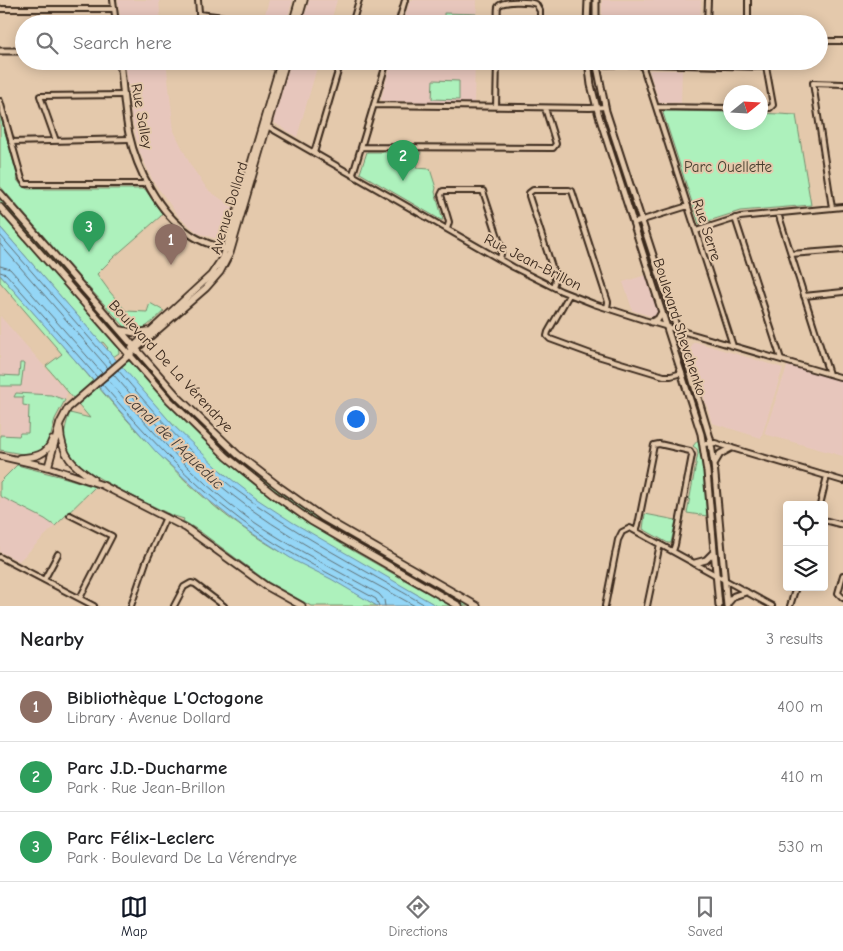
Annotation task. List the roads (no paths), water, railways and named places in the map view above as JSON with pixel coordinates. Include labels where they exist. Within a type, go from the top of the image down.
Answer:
[{"type":"main road","points":[[295,15],[299,0]]},
{"type":"main road","points":[[300,15],[304,0]]},
{"type":"main road","name":"Avenue Dollard","points":[[135,347],[212,282],[224,266],[281,70]]},
{"type":"main road","name":"Boulevard De La Vérendrye","points":[[0,193],[179,398],[212,431],[276,485],[336,526],[477,606]]},
{"type":"main road","name":"Boulevard De La Vérendrye","points":[[0,207],[128,354],[196,428],[227,457],[273,494],[329,532],[459,606]]},
{"type":"main road","name":"Avenue Dollard","points":[[48,467],[60,423],[68,408],[211,275],[228,250]]},
{"type":"main road","points":[[120,330],[136,333],[150,330]]},
{"type":"main road","points":[[14,458],[36,456],[46,452],[60,423]]},
{"type":"main road","points":[[60,423],[62,444],[69,459],[76,467],[101,485]]},
{"type":"main road","points":[[0,456],[48,467],[101,485],[166,517],[192,532],[266,586],[302,606]]},
{"type":"street","points":[[113,0],[115,15]]},
{"type":"street","points":[[198,0],[199,14],[208,15]]},
{"type":"street","points":[[355,15],[359,0]]},
{"type":"street","points":[[401,15],[405,0]]},
{"type":"street","points":[[587,15],[588,0]]},
{"type":"street","points":[[596,0],[596,15]]},
{"type":"street","points":[[707,15],[708,0]]},
{"type":"street","points":[[748,0],[748,15]]},
{"type":"street","points":[[498,15],[498,7],[502,2],[531,1],[540,8],[540,15]]},
{"type":"street","points":[[0,9],[114,9]]},
{"type":"street","points":[[828,41],[843,42]]},
{"type":"street","points":[[0,51],[15,51]]},
{"type":"street","name":"Rue Salley","points":[[121,70],[130,139],[147,182],[166,211],[184,229],[201,240],[228,250]]},
{"type":"street","points":[[314,153],[338,70]]},
{"type":"street","points":[[353,174],[384,70]]},
{"type":"street","points":[[496,107],[497,70]]},
{"type":"street","name":"Boulevard Shevchenko","points":[[589,70],[596,108],[682,373],[703,444],[719,606]]},
{"type":"street","name":"Boulevard Shevchenko","points":[[597,70],[604,107],[705,416],[714,464],[727,605]]},
{"type":"street","name":"Rue Serre","points":[[644,70],[733,346]]},
{"type":"street","points":[[767,70],[773,105],[768,108]]},
{"type":"street","points":[[832,208],[813,83],[843,84]]},
{"type":"street","points":[[56,141],[40,96],[124,95]]},
{"type":"street","points":[[0,101],[22,180],[26,184],[142,184],[147,182]]},
{"type":"street","points":[[374,105],[545,108],[604,107]]},
{"type":"street","points":[[656,107],[723,108]]},
{"type":"street","points":[[362,147],[553,148],[556,144],[545,108]]},
{"type":"street","name":"Rue Jean-Brillon","points":[[265,125],[500,259],[569,295],[667,327],[843,378]]},
{"type":"street","points":[[12,142],[130,139]]},
{"type":"street","points":[[552,287],[555,280],[554,273],[529,196],[529,193],[533,190],[572,191],[608,302],[608,308]]},
{"type":"street","points":[[447,229],[449,222],[441,195],[443,191],[483,191],[502,249],[500,259]]},
{"type":"street","points":[[634,223],[688,206]]},
{"type":"street","points":[[696,231],[736,218],[843,207]]},
{"type":"street","points":[[778,213],[828,374]]},
{"type":"street","points":[[736,218],[781,359]]},
{"type":"street","points":[[791,254],[843,250]]},
{"type":"street","points":[[804,296],[843,292]]},
{"type":"street","points":[[569,295],[548,332],[547,336],[550,339],[591,354],[661,375],[671,376],[682,373]]},
{"type":"street","points":[[651,322],[658,319],[662,312]]},
{"type":"street","points":[[703,444],[711,443],[731,448],[843,481]]},
{"type":"street","points":[[636,530],[654,445],[659,444],[690,450],[692,455],[676,545],[672,551]]},
{"type":"street","points":[[714,464],[720,454],[731,448]]},
{"type":"street","points":[[821,501],[827,476]]},
{"type":"street","points":[[70,515],[112,536],[80,598]]},
{"type":"street","points":[[131,606],[146,562],[166,517]]},
{"type":"street","points":[[828,521],[843,525]]},
{"type":"street","points":[[605,606],[619,538],[626,529],[636,530],[772,606]]},
{"type":"street","points":[[647,606],[660,544]]},
{"type":"street","points":[[695,563],[706,560],[714,552]]},
{"type":"street","points":[[44,580],[58,554]]},
{"type":"street","points":[[0,557],[94,606]]},
{"type":"street","points":[[843,575],[838,593],[843,598]]},
{"type":"street","points":[[174,606],[184,587],[191,583],[224,606]]},
{"type":"street","points":[[790,606],[795,591]]},
{"type":"street","points":[[727,605],[734,596],[746,592]]},
{"type":"water","name":"Canal de l'Aqueduc","points":[[0,227],[174,426],[222,472],[257,499],[292,522],[437,606],[377,606],[331,579],[295,561],[241,526],[206,498],[157,453],[0,275]]},
{"type":"place","name":"Parc J.D.-Ducharme","points":[[403,181]]},
{"type":"place","name":"Parc Félix-Leclerc","points":[[89,252]]},
{"type":"place","name":"Bibliothèque L’Octogone","points":[[171,265]]},
{"type":"park label","name":"Parc Ouellette","points":[[728,167]]}]
